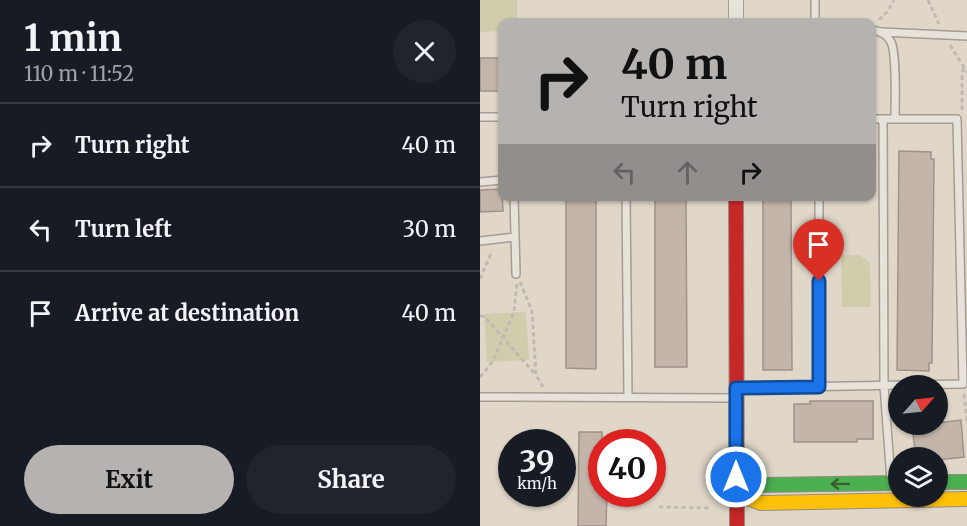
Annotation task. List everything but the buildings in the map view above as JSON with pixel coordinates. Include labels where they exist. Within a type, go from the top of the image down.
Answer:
[{"type":"street","points":[[736,0],[736,18]]},
{"type":"street","points":[[736,201],[737,526]]},
{"type":"street","points":[[948,482],[967,482]]},
{"type":"street","points":[[737,494],[760,485],[888,483]]},
{"type":"street","points":[[737,494],[761,503],[967,499]]},
{"type":"lane","points":[[815,0],[815,18]]},
{"type":"lane","points":[[876,30],[891,42],[894,54],[895,119]]},
{"type":"lane","points":[[881,32],[967,36]]},
{"type":"lane","points":[[480,117],[498,117]]},
{"type":"lane","points":[[480,397],[628,397],[819,387],[963,384],[957,119],[876,119]]},
{"type":"lane","points":[[884,119],[884,385],[891,447]]},
{"type":"lane","points":[[480,182],[498,180]]},
{"type":"lane","points":[[514,201],[516,274]]},
{"type":"lane","points":[[626,201],[628,397]]},
{"type":"lane","points":[[819,201],[819,387]]},
{"type":"lane","points":[[480,241],[515,237]]},
{"type":"path","points":[[876,24],[888,11],[894,0]]},
{"type":"path","points":[[962,112],[964,67]]},
{"type":"path","points":[[480,279],[497,239]]},
{"type":"path","points":[[480,377],[493,361],[514,312],[518,276],[532,311],[536,375]]},
{"type":"path","points":[[480,316],[485,317],[536,375],[549,397]]},
{"type":"path","points":[[963,384],[967,421]]},
{"type":"path","points":[[659,507],[711,508]]},
{"type":"shaded area","points":[[480,0],[517,0],[517,18],[498,18],[498,31],[480,32]]},
{"type":"shaded area","points":[[841,255],[860,255],[870,263],[871,307],[842,307]]},
{"type":"shaded area","points":[[526,312],[529,360],[487,362],[484,314]]},
{"type":"traffic: fast","points":[[948,482],[967,482]]},
{"type":"traffic: fast","points":[[737,494],[761,485],[888,483]]},
{"type":"traffic: slow","points":[[737,494],[761,503],[967,499]]},
{"type":"traffic: jam","points":[[736,201],[737,526]]},
{"type":"route","points":[[736,477],[736,388],[819,387],[819,281]]}]
